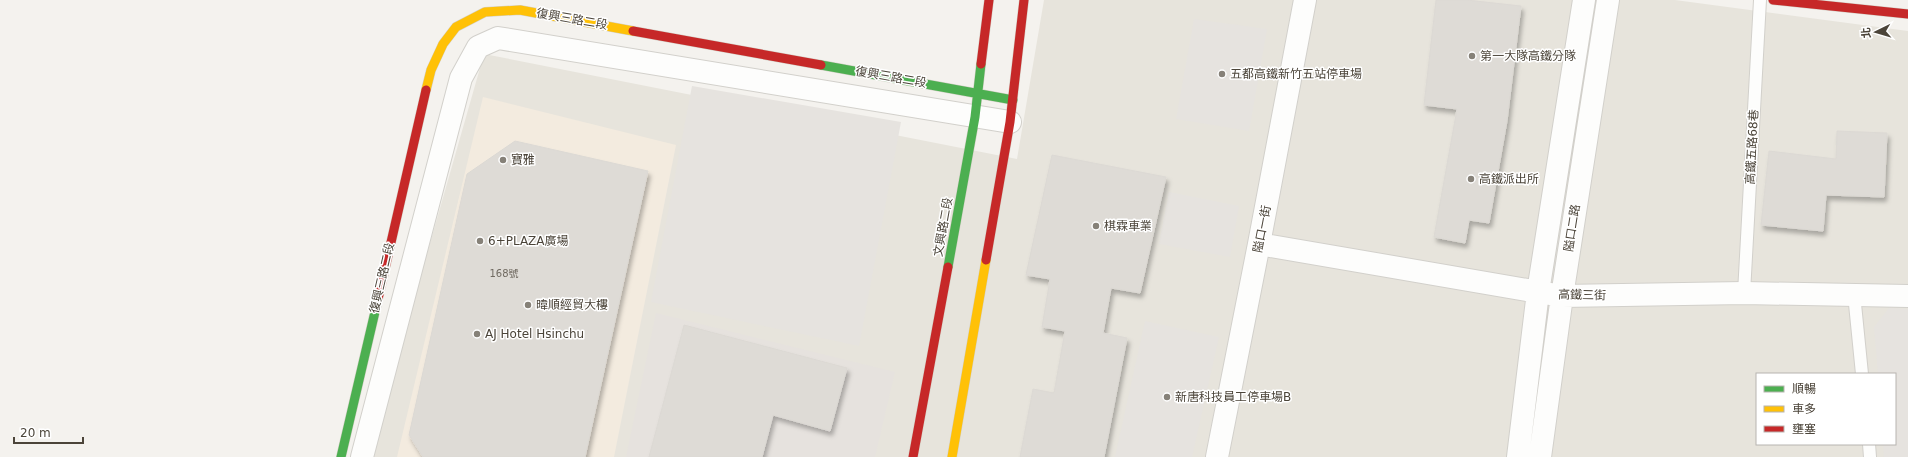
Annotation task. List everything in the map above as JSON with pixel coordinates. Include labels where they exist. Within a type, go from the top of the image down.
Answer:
[{"type":"street","name":"文興路二段","points":[[913,457],[975,117],[990,0]]},
{"type":"street","points":[[952,457],[1010,122],[1024,0]]},
{"type":"street","name":"隘口一街","points":[[1217,457],[1260,244],[1304,0]]},
{"type":"street","name":"隘口二路","points":[[1518,457],[1538,292],[1584,0]]},
{"type":"street","name":"隘口二路","points":[[1540,457],[1562,296],[1608,0]]},
{"type":"street","points":[[1773,0],[1908,14]]},
{"type":"street","name":"復興三路二段","points":[[341,457],[431,70],[443,44],[456,27],[485,12],[520,10],[1013,100]]},
{"type":"street","name":"復興三路二段","points":[[362,457],[461,78],[478,47],[498,38],[1010,122]]},
{"type":"street","name":"高鐵三街","points":[[1260,244],[1562,296],[1744,293],[1908,296]]},
{"type":"lane","name":"高鐵五路68巷","points":[[1744,293],[1760,0]]},
{"type":"lane","points":[[1854,294],[1862,373]]},
{"type":"lane","points":[[1869,445],[1870,457]]},
{"type":"shaded area","points":[[1044,0],[1675,0],[1908,31],[1908,457],[369,457],[484,54],[1017,159]]},
{"type":"shaded area","name":"五都高鐵新竹五站停車場","points":[[1194,19],[1267,29],[1249,131],[1176,119]]},
{"type":"shaded area","points":[[692,86],[901,122],[859,346],[651,302]]},
{"type":"shaded area","name":"暐順經貿大樓","points":[[483,97],[676,145],[614,457],[397,457]]},
{"type":"shaded area","points":[[1169,192],[1239,206],[1230,257],[1159,244]]},
{"type":"shaded area","points":[[1889,308],[1908,309],[1908,457],[1884,457],[1883,445],[1896,445],[1896,373],[1878,373],[1874,327]]},
{"type":"shaded area","points":[[656,313],[895,372],[875,457],[626,457]]},
{"type":"shaded area","name":"新唐科技員工停車場B","points":[[1145,321],[1219,337],[1192,457],[1115,457]]},
{"type":"building","points":[[1436,0],[1467,0],[1521,6],[1507,121],[1489,223],[1469,220],[1465,243],[1434,237],[1457,109],[1424,105]]},
{"type":"building","points":[[1837,131],[1887,133],[1884,197],[1826,195],[1823,231],[1761,225],[1769,151],[1836,159]]},
{"type":"building","name":"暐順經貿大樓","points":[[515,141],[648,171],[585,457],[423,457],[409,435],[467,174]]},
{"type":"building","points":[[1052,155],[1166,177],[1140,293],[1111,288],[1103,333],[1127,338],[1104,457],[1020,457],[1033,389],[1054,393],[1065,331],[1042,327],[1050,279],[1026,275]]},
{"type":"building","points":[[684,325],[847,368],[830,431],[773,415],[762,457],[649,457]]},
{"type":"traffic: fast","points":[[948,267],[975,117],[981,64]]},
{"type":"traffic: fast","points":[[821,65],[1013,100]]},
{"type":"traffic: fast","points":[[341,457],[378,299]]},
{"type":"traffic: slow","points":[[426,90],[431,70],[443,44],[456,27],[485,12],[520,10],[633,31]]},
{"type":"traffic: slow","points":[[952,457],[986,260]]},
{"type":"traffic: jam","points":[[981,64],[989,0]]},
{"type":"traffic: jam","points":[[986,260],[1010,122],[1024,0]]},
{"type":"traffic: jam","points":[[1773,0],[1908,14]]},
{"type":"traffic: jam","points":[[633,31],[821,65]]},
{"type":"traffic: jam","points":[[378,299],[426,90]]},
{"type":"traffic: jam","points":[[913,457],[948,267]]},
{"type":"place","name":"第一大隊高鐵分隊","points":[[1472,56]]},
{"type":"place","name":"五都高鐵新竹五站停車場","points":[[1222,74]]},
{"type":"place","name":"寶雅","points":[[503,160]]},
{"type":"place","name":"高鐵派出所","points":[[1471,179]]},
{"type":"place","name":"棋霖車業","points":[[1096,226]]},
{"type":"place","name":"6+PLAZA廣場","points":[[480,241]]},
{"type":"place","name":"暐順經貿大樓","points":[[528,305]]},
{"type":"place","name":"AJ Hotel Hsinchu","points":[[477,334]]},
{"type":"place","name":"新唐科技員工停車場B","points":[[1167,397]]}]
